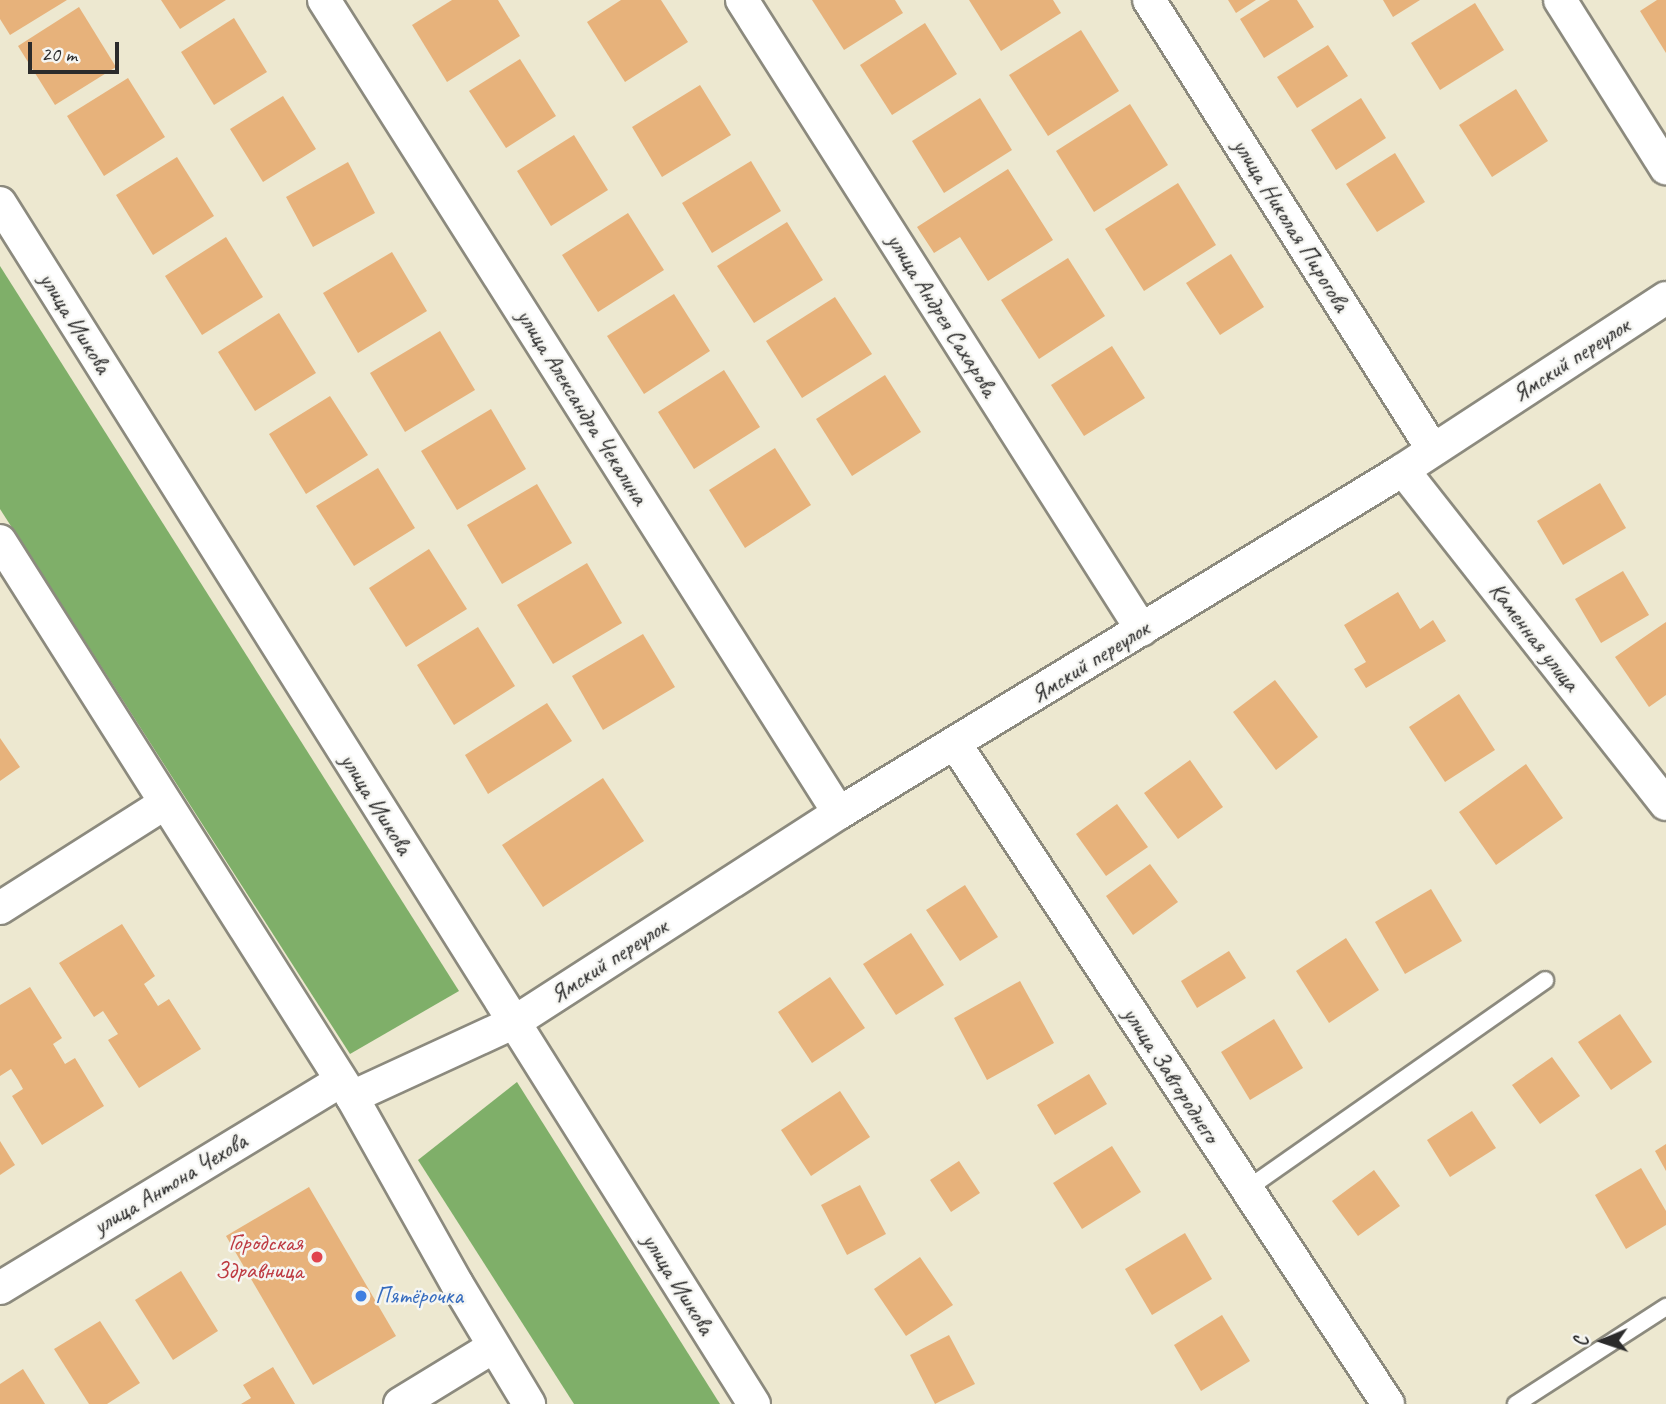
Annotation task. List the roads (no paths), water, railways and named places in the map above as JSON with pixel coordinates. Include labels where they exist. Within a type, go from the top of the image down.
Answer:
[{"type":"street","name":"улица Александра Чекалина","points":[[324,0],[839,813]]},
{"type":"street","name":"улица Андрея Сахарова","points":[[742,0],[1142,630]]},
{"type":"street","name":"улица Николая Пирогова","points":[[1149,0],[1433,450]]},
{"type":"street","points":[[1560,0],[1666,168]]},
{"type":"street","name":"улица Ишкова","points":[[0,203],[754,1404]]},
{"type":"street","name":"Ямский переулок","points":[[346,1089],[513,1023],[839,813],[956,745],[1403,470],[1666,298]]},
{"type":"street","name":"Каменная улица","points":[[1403,470],[1666,804]]},
{"type":"street","points":[[0,541],[346,1089],[529,1404]]},
{"type":"street","name":"улица Завгороднего","points":[[956,745],[1388,1404]]},
{"type":"street","points":[[0,908],[164,804]]},
{"type":"street","name":"улица Антона Чехова","points":[[0,1288],[346,1089]]},
{"type":"street","points":[[400,1404],[494,1347]]},
{"type":"lane","points":[[1247,1189],[1545,981]]},
{"type":"lane","points":[[1516,1404],[1666,1307]]},
{"type":"place","name":"Городская Здравница","points":[[317,1257]]},
{"type":"place","name":"Пятёрочка","points":[[361,1296]]}]
